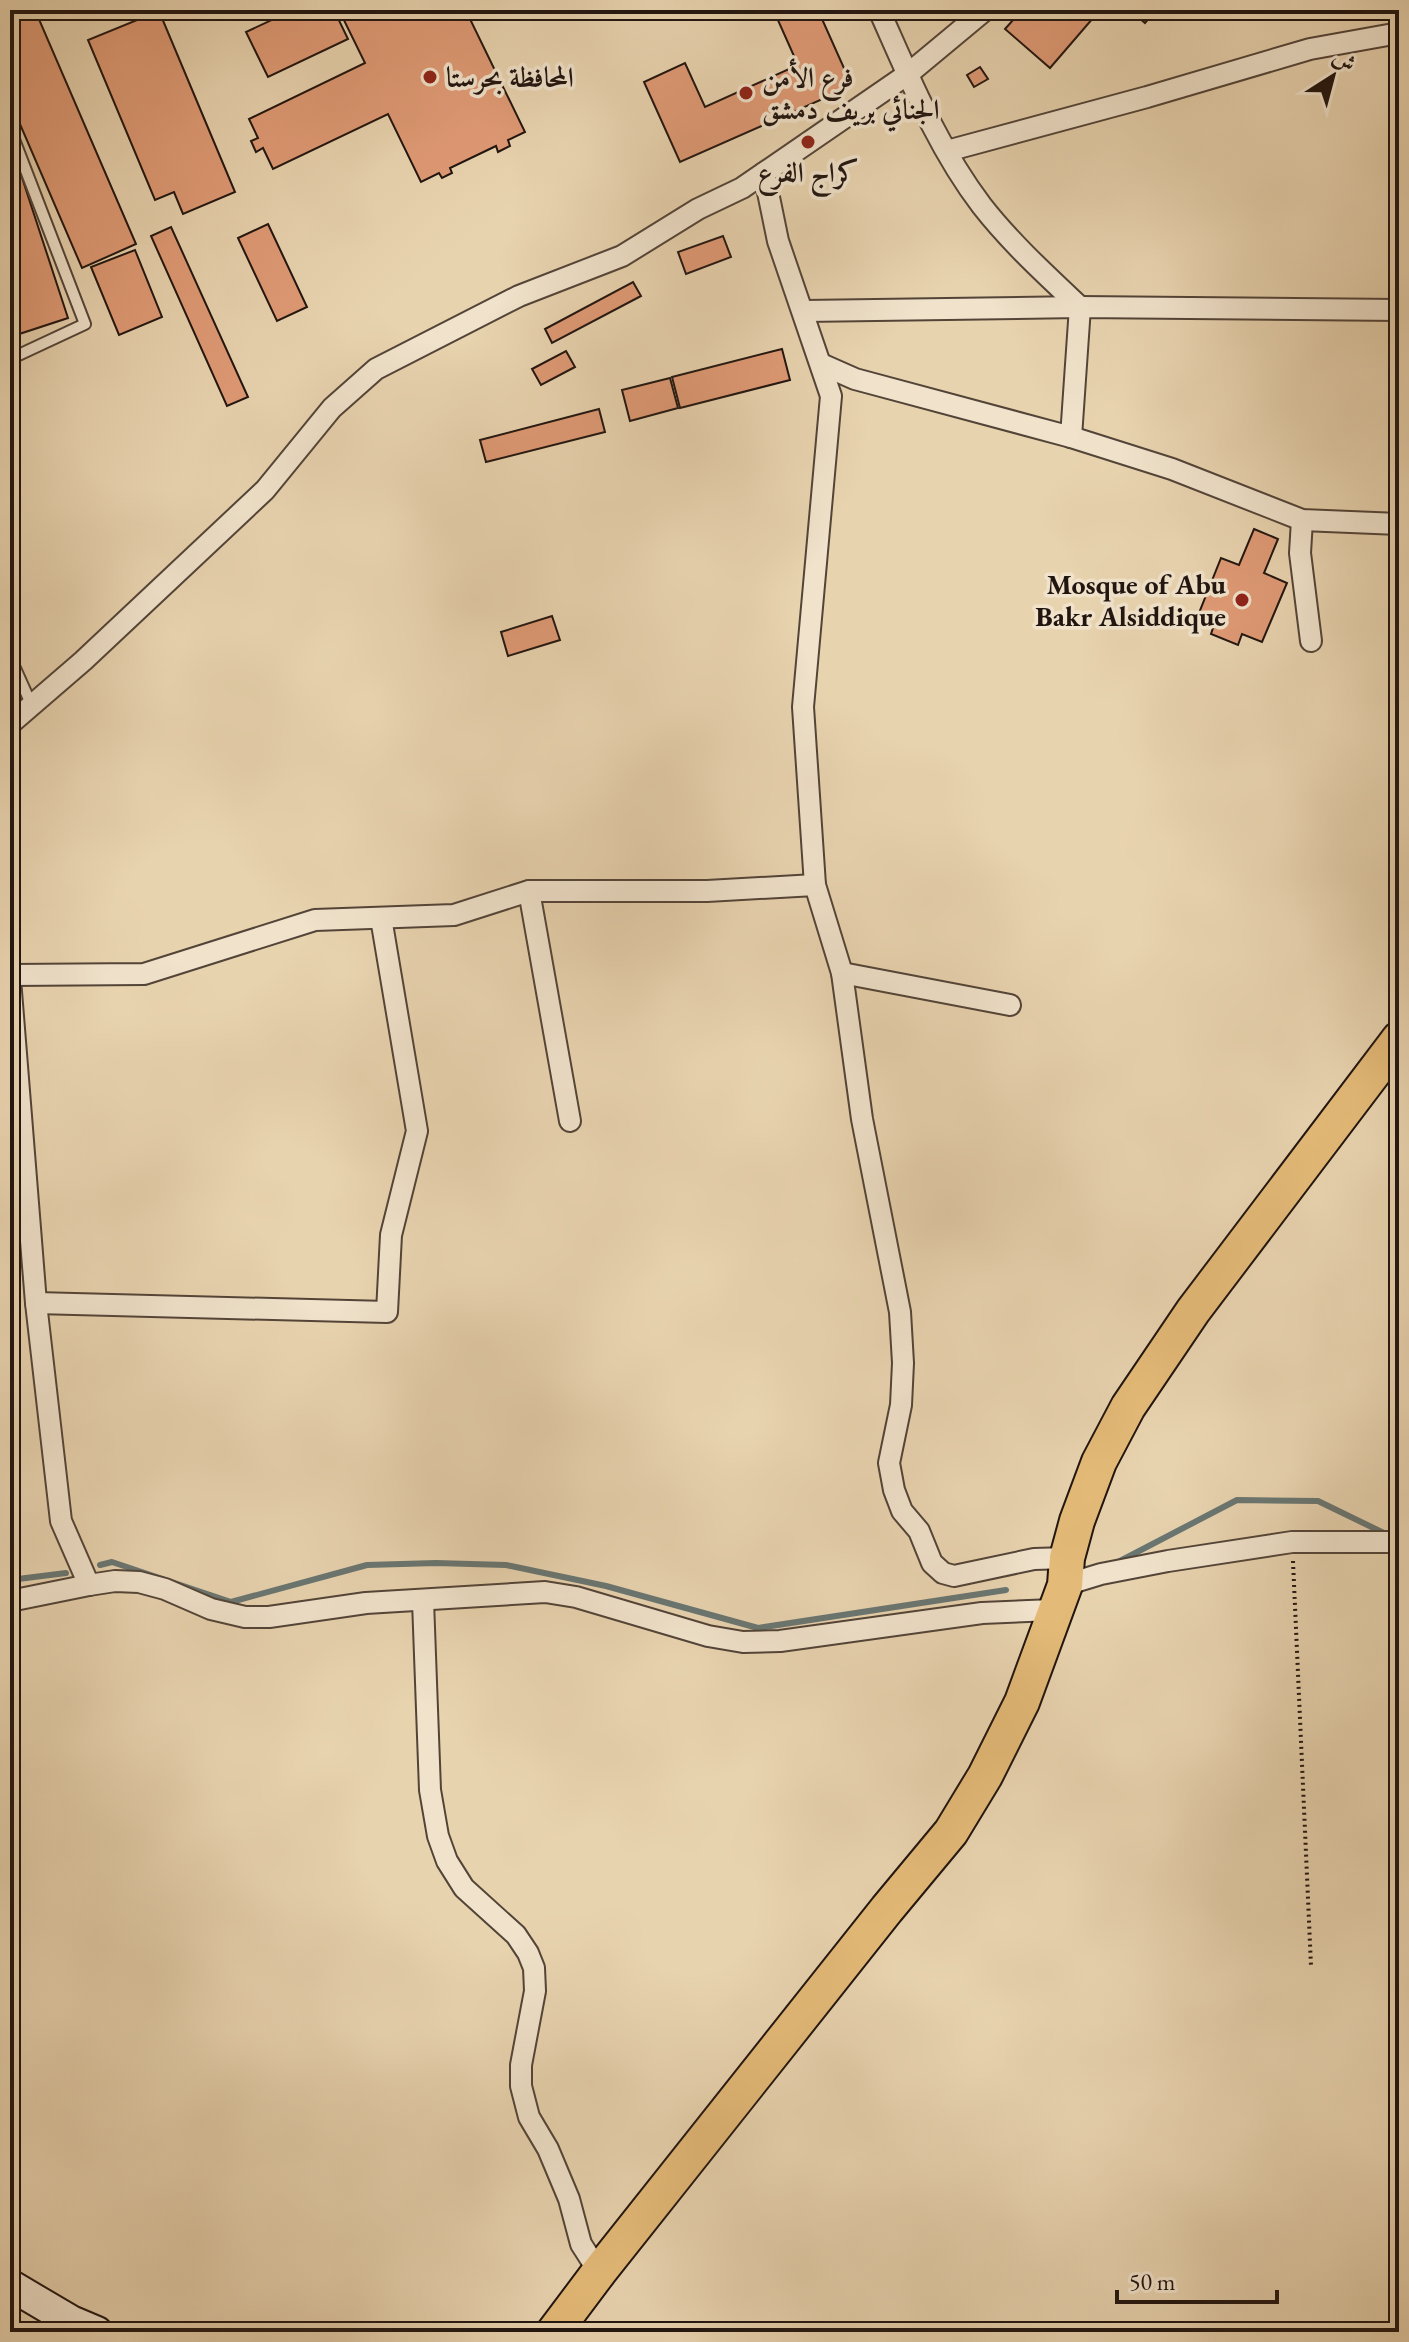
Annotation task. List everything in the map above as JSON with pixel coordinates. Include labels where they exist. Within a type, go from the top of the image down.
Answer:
[{"type":"main road","points":[[554,2332],[877,1921],[951,1832],[985,1776],[1022,1702],[1062,1584],[1077,1521],[1099,1462],[1128,1407],[1193,1311],[1399,1039]]},
{"type":"main road","points":[[10,2285],[80,2328]]},
{"type":"street","points":[[879,10],[947,151],[981,205],[1029,259],[1080,307]]},
{"type":"street","points":[[10,724],[83,661],[265,490],[332,408],[376,369],[519,296],[622,256],[698,209],[742,188],[908,74],[985,10]]},
{"type":"street","points":[[947,151],[1310,49],[1399,33]]},
{"type":"street","points":[[764,173],[778,241],[831,396],[803,707],[815,885],[842,973],[862,1119],[900,1312],[903,1363],[901,1405],[889,1463],[894,1490],[902,1511],[919,1531],[932,1563],[943,1573],[954,1576],[1034,1559],[1062,1584]]},
{"type":"street","points":[[1071,437],[1080,307]]},
{"type":"street","points":[[804,311],[1080,307],[1399,310]]},
{"type":"street","points":[[821,364],[855,379],[1071,437],[1172,469],[1302,520],[1399,524]]},
{"type":"street","points":[[1302,520],[1300,553],[1311,641]]},
{"type":"street","points":[[89,1585],[61,1521],[36,1303],[10,977],[144,974],[315,920],[454,915],[529,891],[707,891],[815,885]]},
{"type":"street","points":[[529,891],[570,1121]]},
{"type":"street","points":[[36,1303],[387,1312],[391,1235],[417,1131],[381,918]]},
{"type":"street","points":[[842,973],[1010,1005]]},
{"type":"street","points":[[10,1601],[115,1581],[139,1582],[165,1589],[211,1609],[245,1617],[269,1617],[366,1603],[545,1592],[576,1597],[682,1629],[743,1642],[780,1641],[982,1613],[1062,1584],[1168,1561],[1292,1542],[1399,1542]]},
{"type":"street","points":[[423,1601],[430,1790],[438,1836],[447,1861],[464,1888],[516,1935],[534,1968],[535,1991],[521,2065],[521,2086],[529,2117],[548,2149],[569,2199],[581,2244],[599,2272]]},
{"type":"lane","points":[[10,129],[85,324],[10,359]]},
{"type":"lane","points":[[10,657],[32,706]]},
{"type":"path","points":[[1292,1542],[1311,1966]]},
{"type":"building","points":[[10,10],[35,10],[136,244],[82,268],[10,101]]},
{"type":"building","points":[[293,10],[334,10],[348,39],[268,77],[246,32]]},
{"type":"building","points":[[339,10],[483,10],[469,17],[525,132],[508,140],[510,146],[498,152],[496,146],[450,168],[452,173],[442,178],[439,173],[421,182],[388,114],[273,169],[263,148],[256,152],[251,141],[258,138],[249,119],[365,63]]},
{"type":"building","points":[[794,10],[818,10],[852,86],[680,162],[644,82],[685,63],[705,107],[798,65],[777,18]]},
{"type":"building","points":[[1022,10],[1100,10],[1050,68],[1005,29]]},
{"type":"building","points":[[1130,10],[1156,10],[1145,23]]},
{"type":"building","points":[[159,11],[235,192],[183,214],[174,192],[155,200],[88,40]]},
{"type":"building","points":[[980,67],[988,79],[974,87],[967,75]]},
{"type":"building","points":[[10,141],[68,318],[10,337]]},
{"type":"building","points":[[268,224],[307,307],[277,321],[238,238]]},
{"type":"building","points":[[171,227],[248,397],[227,406],[151,236]]},
{"type":"building","points":[[723,236],[731,257],[686,274],[678,252]]},
{"type":"building","points":[[135,250],[162,317],[119,335],[91,267]]},
{"type":"building","points":[[633,282],[641,296],[552,343],[545,329]]},
{"type":"building","points":[[782,349],[790,380],[680,408],[672,377]]},
{"type":"building","points":[[566,351],[575,367],[541,385],[532,369]]},
{"type":"building","points":[[670,378],[678,408],[630,421],[622,390]]},
{"type":"building","points":[[599,409],[605,432],[486,462],[480,440]]},
{"type":"building","name":"Mosque of Abu Bakr Alsiddique","points":[[1254,529],[1278,539],[1264,573],[1287,583],[1262,642],[1242,634],[1238,645],[1211,634],[1214,625],[1197,618],[1221,558],[1239,565]]},
{"type":"building","points":[[552,616],[560,640],[508,656],[501,632]]},
{"type":"waterway","points":[[1118,1562],[1237,1500],[1318,1501],[1388,1535]]},
{"type":"waterway","points":[[100,1565],[112,1562],[231,1602],[367,1565],[506,1565],[606,1586],[758,1628],[1006,1590]]},
{"type":"waterway","points":[[10,1580],[66,1573]]},
{"type":"place","name":"المحافظة بحرستا","points":[[430,77]]},
{"type":"place","name":"فرع الأمن الجنائي بريف دمشق","points":[[746,93]]},
{"type":"place","name":"كراج الفرع","points":[[808,142]]},
{"type":"place","name":"Mosque of Abu Bakr Alsiddique","points":[[1242,600]]}]
